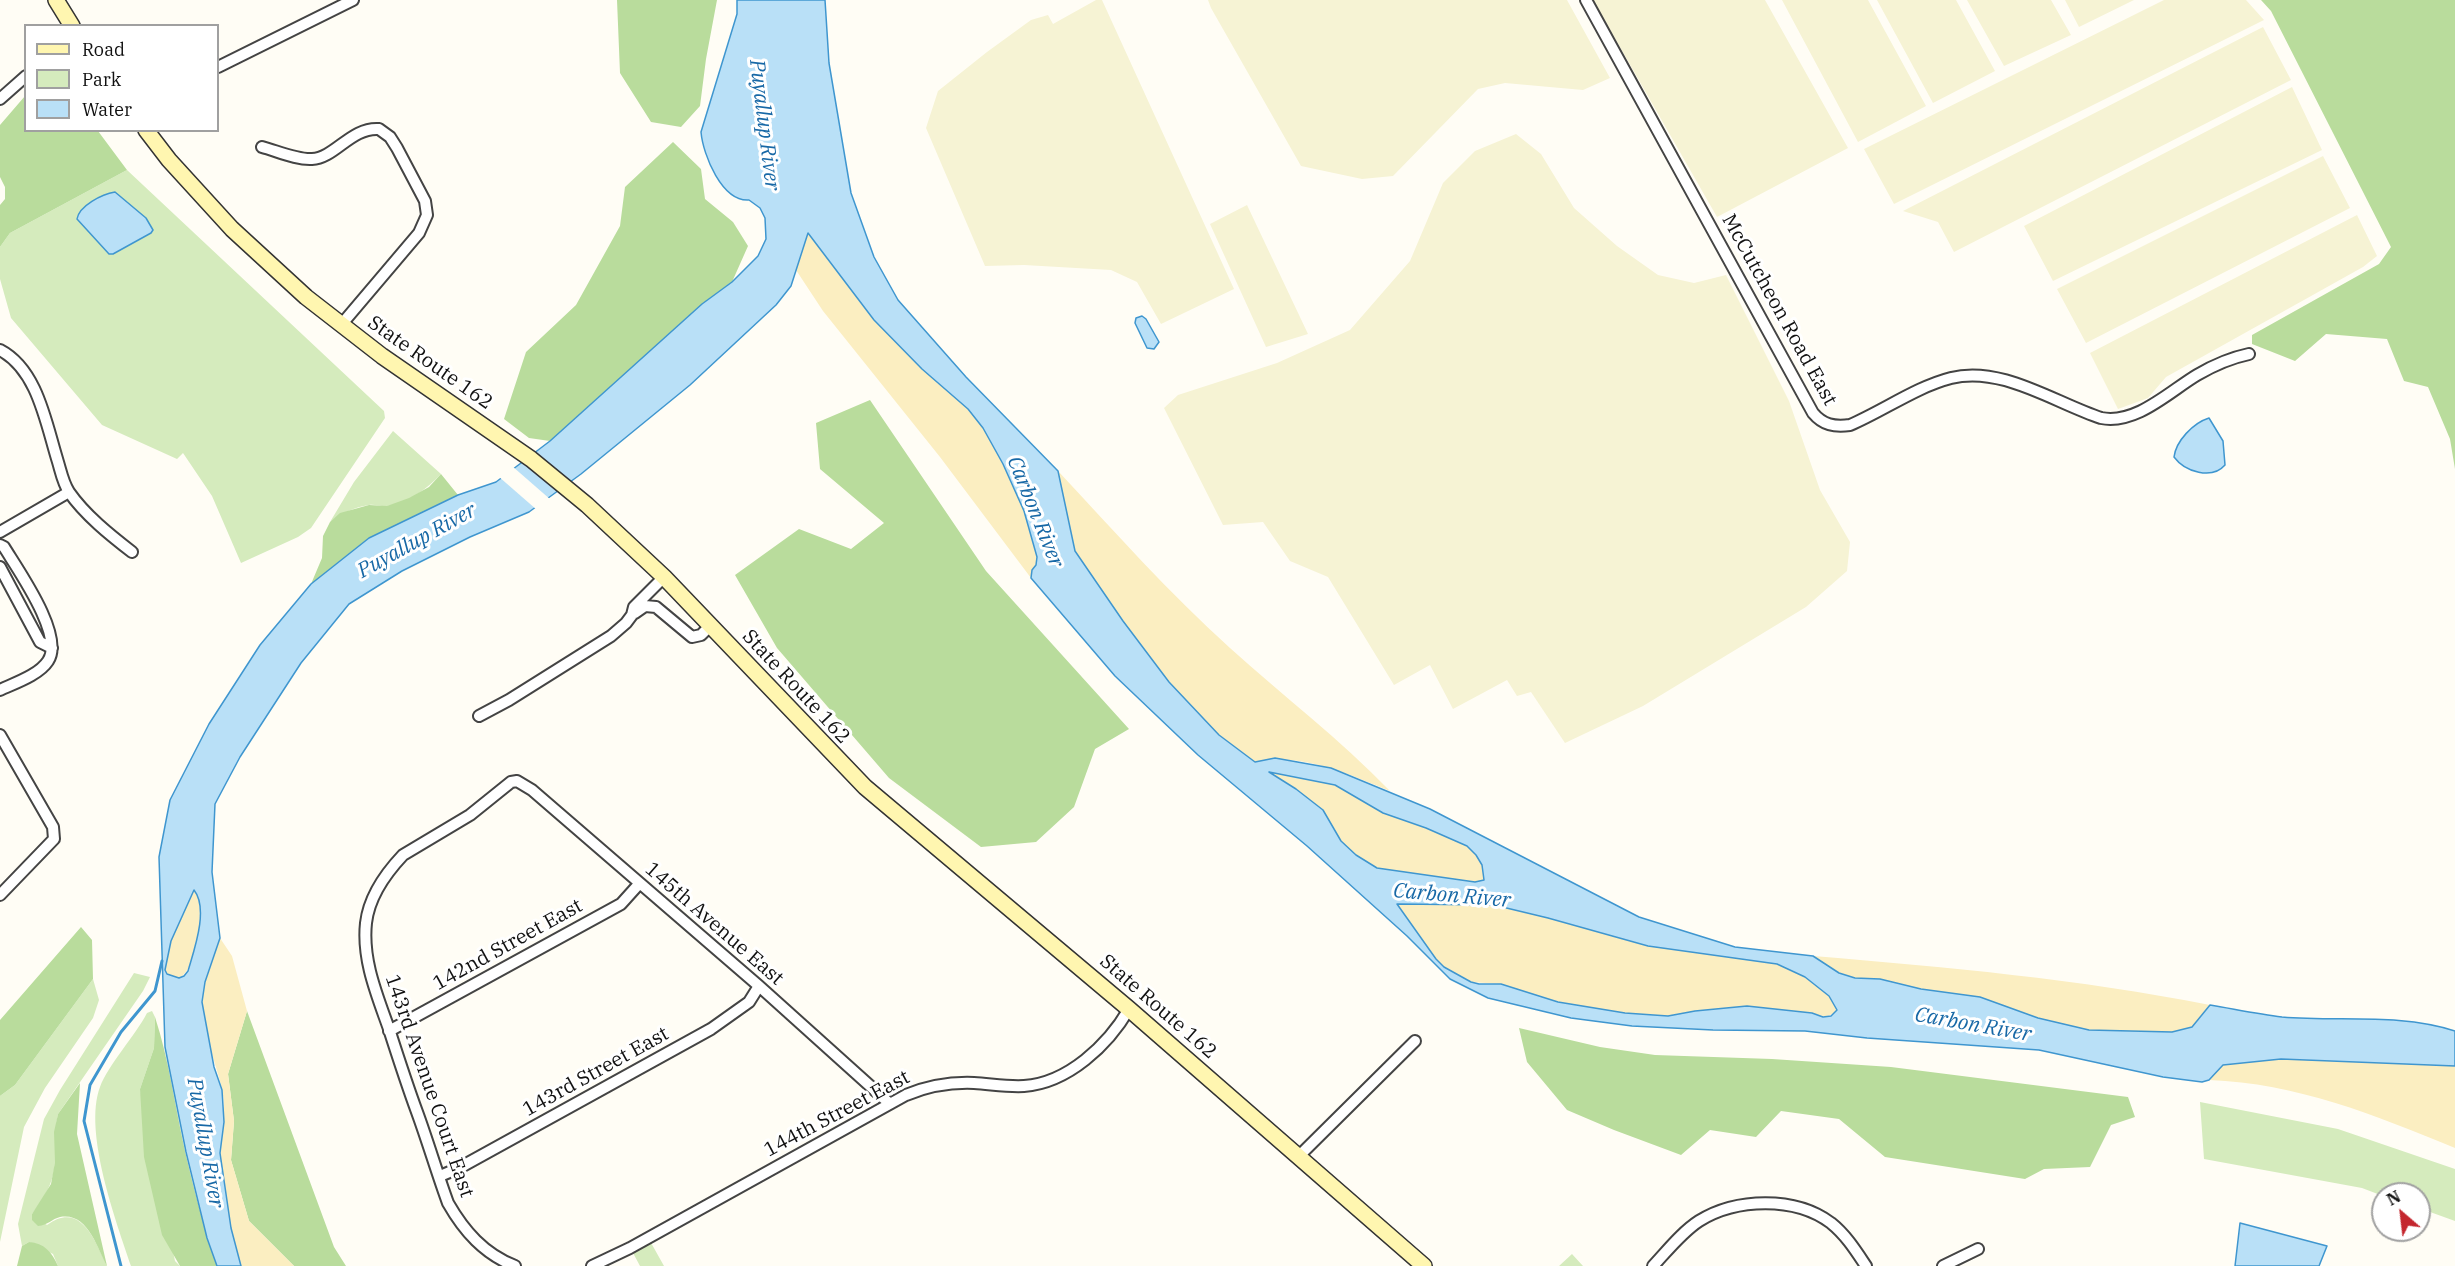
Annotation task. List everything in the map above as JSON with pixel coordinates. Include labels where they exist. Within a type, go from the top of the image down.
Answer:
[{"type":"main road","points":[[56,0],[71,24]]},
{"type":"main road","name":"State Route 162","points":[[148,132],[169,160],[232,229],[306,297],[341,325],[531,459],[587,505],[664,577],[865,788],[1129,1009],[1418,1264]]},
{"type":"street","points":[[219,67],[353,0]]},
{"type":"street","name":"McCutcheon Road East","points":[[1586,0],[1813,413],[1820,421],[1837,426],[1850,425],[1930,385],[1951,378],[1975,376],[2001,380],[2101,418],[2119,418],[2150,405],[2211,367],[2228,359],[2249,354]]},
{"type":"street","points":[[0,99],[24,78]]},
{"type":"street","points":[[262,147],[310,159],[325,154],[362,132],[380,129],[390,137],[397,148],[425,201],[427,215],[419,233],[341,325]]},
{"type":"street","points":[[0,350],[17,363],[35,392],[69,492],[99,524],[132,552]]},
{"type":"street","points":[[0,532],[69,492]]},
{"type":"street","points":[[0,545],[4,547],[30,592],[52,636],[52,648],[48,661],[40,670],[0,690]]},
{"type":"street","points":[[0,567],[40,642],[52,648]]},
{"type":"street","points":[[632,615],[634,607],[664,577]]},
{"type":"street","points":[[479,716],[509,700],[604,640],[645,606],[656,607],[692,637],[701,635],[710,626]]},
{"type":"street","points":[[0,735],[53,827],[54,839],[0,894]]},
{"type":"street","name":"145th Avenue East","points":[[511,782],[517,781],[531,790],[759,986],[889,1103]]},
{"type":"street","name":"143rd Avenue Court East","points":[[511,782],[483,806],[403,855],[387,873],[375,895],[366,921],[367,958],[389,1031],[448,1203],[467,1233],[475,1241],[513,1265]]},
{"type":"street","name":"142nd Street East","points":[[389,1031],[621,904],[639,884]]},
{"type":"street","name":"143rd Street East","points":[[440,1176],[459,1168],[711,1029],[749,1002],[759,986]]},
{"type":"street","name":"144th Street East","points":[[592,1266],[630,1248],[889,1103],[923,1088],[940,1084],[974,1083],[1025,1086],[1055,1078],[1071,1070],[1102,1043],[1123,1020],[1129,1009]]},
{"type":"street","points":[[1298,1157],[1414,1041]]},
{"type":"street","points":[[1653,1266],[1698,1222],[1727,1208],[1773,1204],[1810,1212],[1830,1222],[1866,1266]]},
{"type":"street","points":[[1943,1266],[1978,1249]]},
{"type":"shaded area","points":[[1096,0],[1102,0],[1234,289],[1161,324],[1137,282],[1111,270],[1024,265],[985,266],[926,128],[938,91],[987,52],[1031,20],[1048,15],[1053,24]]},
{"type":"shaded area","points":[[1208,0],[1567,0],[1610,78],[1583,90],[1505,83],[1478,89],[1393,176],[1362,179],[1301,166]]},
{"type":"shaded area","points":[[1593,0],[1765,0],[1848,148],[1717,217]]},
{"type":"shaded area","points":[[1782,0],[1868,0],[1926,106],[1858,142]]},
{"type":"shaded area","points":[[1877,0],[1956,0],[1995,71],[1933,103]]},
{"type":"shaded area","points":[[1967,0],[2051,0],[2071,35],[2004,66]]},
{"type":"shaded area","points":[[2065,0],[2134,0],[2079,27]]},
{"type":"shaded area","points":[[2164,0],[2246,0],[2264,20],[1894,204],[1864,149]]},
{"type":"shaded area","points":[[2263,27],[2291,80],[1954,252],[1938,222],[1903,211]]},
{"type":"shaded area","points":[[2292,87],[2322,150],[2053,281],[2024,226]]},
{"type":"shaded area","points":[[1516,134],[1541,154],[1574,208],[1617,246],[1658,275],[1694,283],[1726,275],[1789,401],[1820,490],[1850,542],[1847,571],[1806,607],[1643,706],[1565,743],[1531,692],[1517,696],[1507,680],[1453,709],[1430,665],[1394,685],[1328,577],[1290,561],[1263,522],[1223,525],[1164,408],[1178,395],[1277,363],[1350,330],[1410,261],[1443,183],[1475,151]]},
{"type":"shaded area","points":[[2323,156],[2350,208],[2086,343],[2057,289]]},
{"type":"shaded area","points":[[1247,205],[1308,334],[1266,347],[1210,224]]},
{"type":"shaded area","points":[[2357,215],[2377,256],[2363,267],[2166,377],[2148,398],[2118,409],[2090,353]]},
{"type":"green space","points":[[617,0],[717,0],[700,106],[681,127],[651,122],[620,73]]},
{"type":"green space","points":[[2261,0],[2455,0],[2455,469],[2450,439],[2428,387],[2404,381],[2387,339],[2326,334],[2295,361],[2252,344],[2252,335],[2379,264],[2391,247],[2271,11]]},
{"type":"green space","points":[[24,97],[24,132],[99,132],[127,170],[10,233],[0,247],[0,205],[5,199],[5,187],[0,177],[0,125]]},
{"type":"green space","points":[[673,142],[701,169],[705,199],[733,222],[748,246],[732,282],[702,304],[550,441],[529,438],[504,419],[526,352],[576,305],[620,226],[625,187]]},
{"type":"green space","points":[[127,170],[384,411],[385,418],[311,528],[298,537],[241,563],[212,496],[183,453],[177,459],[102,425],[11,318],[0,279],[0,247],[10,233]]},
{"type":"green space","points":[[870,400],[986,571],[1129,729],[1095,749],[1074,807],[1036,842],[981,847],[889,778],[777,648],[735,575],[799,529],[851,549],[884,523],[820,469],[816,423]]},
{"type":"green space","points":[[393,431],[441,474],[424,490],[410,498],[388,506],[359,507],[343,513],[330,522],[354,482]]},
{"type":"green space","points":[[441,474],[458,495],[369,538],[311,584],[322,558],[323,536],[330,522],[340,513],[369,505],[387,506],[409,498],[429,487]]},
{"type":"green space","points":[[81,927],[92,940],[93,979],[15,1085],[0,1096],[0,1020]]},
{"type":"green space","points":[[134,973],[150,977],[143,991],[58,1114],[53,1176],[32,1214],[47,1225],[69,1217],[78,1220],[92,1235],[107,1266],[58,1266],[53,1254],[29,1242],[22,1246],[18,1224],[44,1119]]},
{"type":"green space","points":[[93,979],[99,1000],[93,1018],[45,1088],[24,1127],[0,1242],[0,1096],[15,1085]]},
{"type":"green space","points":[[152,1011],[155,1017],[154,1048],[140,1089],[175,1261],[180,1266],[131,1266],[110,1201],[98,1152],[96,1106],[100,1087],[115,1060],[147,1013]]},
{"type":"green space","points":[[247,1011],[334,1247],[346,1266],[294,1266],[249,1221],[231,1160],[234,1121],[228,1074]]},
{"type":"green space","points":[[155,1017],[168,1066],[192,1180],[217,1266],[180,1266],[162,1235],[144,1157],[140,1089],[154,1048]]},
{"type":"green space","points":[[1519,1028],[1600,1047],[1655,1055],[1772,1059],[1891,1067],[2128,1097],[2135,1117],[2111,1125],[2090,1167],[2044,1169],[2025,1179],[1885,1157],[1839,1119],[1781,1111],[1756,1137],[1710,1130],[1681,1155],[1567,1110],[1527,1062]]},
{"type":"green space","points":[[80,1083],[77,1134],[107,1266],[90,1233],[78,1220],[60,1217],[38,1226],[32,1220],[32,1214],[51,1184],[55,1162],[54,1132],[58,1114]]},
{"type":"green space","points":[[2200,1102],[2338,1129],[2455,1169],[2455,1221],[2431,1212],[2431,1182],[2371,1182],[2371,1191],[2204,1159]]},
{"type":"green space","points":[[650,1241],[664,1266],[640,1266],[632,1251]]},
{"type":"green space","points":[[29,1242],[47,1249],[58,1266],[17,1266],[22,1246]]},
{"type":"green space","points":[[1572,1254],[1583,1266],[1559,1266]]},
{"type":"sand","points":[[808,233],[874,320],[922,369],[968,409],[983,428],[1003,464],[1024,511],[1037,557],[1031,578],[940,457],[823,311],[796,270]]},
{"type":"sand","points":[[1058,471],[1185,606],[1250,666],[1351,753],[1390,791],[1324,766],[1307,762],[1272,760],[1255,762],[1219,735],[1169,682],[1123,621],[1075,551]]},
{"type":"sand","points":[[1267,772],[1335,785],[1383,813],[1467,846],[1482,865],[1484,880],[1475,882],[1377,868],[1356,855],[1341,841],[1323,810],[1296,789]]},
{"type":"sand","points":[[194,889],[200,908],[198,936],[191,963],[179,978],[167,974],[165,970],[171,941]]},
{"type":"sand","points":[[1396,904],[1494,905],[1648,946],[1777,964],[1805,977],[1829,996],[1838,1010],[1825,1016],[1812,1013],[1695,1011],[1668,1016],[1625,1013],[1558,1002],[1501,984],[1471,982],[1444,967],[1436,959]]},
{"type":"sand","points":[[220,938],[232,956],[247,1011],[228,1074],[234,1121],[231,1160],[249,1221],[294,1266],[241,1266],[227,1210],[220,1153],[224,1113],[223,1097],[202,1007],[205,982]]},
{"type":"sand","points":[[1813,956],[1963,969],[2062,981],[2210,1005],[2192,1027],[2172,1032],[2089,1030],[2038,1018],[1980,997],[1921,989],[1880,979],[1855,978],[1839,973]]},
{"type":"sand","points":[[2281,1059],[2455,1066],[2455,1148],[2365,1113],[2304,1094],[2241,1082],[2209,1080],[2223,1065]]},
{"type":"water","points":[[737,0],[825,0],[829,63],[851,193],[874,257],[898,300],[966,377],[1058,471],[1075,551],[1123,621],[1169,682],[1219,735],[1255,762],[1275,758],[1331,768],[1430,809],[1639,917],[1735,947],[1813,956],[1839,973],[1855,978],[1880,979],[1921,989],[1980,997],[2038,1018],[2089,1030],[2172,1032],[2192,1027],[2210,1005],[2282,1017],[2391,1020],[2434,1025],[2455,1031],[2455,1066],[2281,1059],[2223,1065],[2209,1080],[2202,1082],[2163,1077],[2039,1050],[1867,1038],[1805,1031],[1632,1026],[1571,1018],[1488,998],[1450,979],[1407,936],[1307,846],[1198,755],[1115,676],[1031,578],[1037,557],[1024,511],[1003,464],[983,428],[968,409],[922,369],[874,320],[808,233],[791,286],[776,305],[690,385],[581,474],[529,512],[470,537],[402,571],[349,604],[301,663],[240,757],[215,804],[212,872],[220,938],[205,982],[202,1002],[214,1067],[222,1090],[224,1122],[220,1153],[231,1228],[241,1266],[217,1266],[207,1238],[186,1152],[165,1047],[159,857],[170,800],[209,724],[260,645],[311,584],[369,538],[458,495],[496,482],[550,441],[702,304],[732,282],[758,256],[766,239],[765,218],[760,208],[749,200],[739,199],[722,185],[710,164],[701,132],[737,14]],"holes":[[[1269,772],[1335,785],[1383,813],[1467,846],[1482,865],[1484,880],[1475,882],[1377,868],[1356,855],[1341,841],[1323,810]],[[194,890],[200,908],[199,930],[188,971],[179,978],[167,974],[165,970],[171,941]],[[1397,904],[1494,905],[1648,946],[1777,964],[1805,977],[1829,996],[1837,1010],[1831,1016],[1823,1017],[1812,1013],[1747,1006],[1668,1016],[1625,1013],[1558,1002],[1501,984],[1471,982],[1444,967]]]},
{"type":"water","points":[[115,192],[146,218],[153,230],[113,254],[109,254],[77,219],[82,210],[92,201]]},
{"type":"water","points":[[1142,316],[1159,342],[1154,349],[1147,348],[1135,323],[1136,318]]},
{"type":"water","points":[[2209,418],[2223,441],[2225,465],[2220,470],[2206,473],[2185,467],[2174,457],[2186,433]]},
{"type":"water","points":[[2240,1223],[2327,1246],[2319,1266],[2235,1266]]},
{"type":"pier","points":[[512,466],[551,500],[537,510],[498,476]]},
{"type":"waterway","points":[[121,1266],[84,1121],[90,1085],[121,1032],[155,991],[162,961]]},
{"type":"water label","name":"Puyallup River","points":[[764,125]]},
{"type":"water label","name":"Carbon River","points":[[1035,512]]},
{"type":"water label","name":"Puyallup River","points":[[417,541]]},
{"type":"water label","name":"Carbon River","points":[[1452,896]]},
{"type":"water label","name":"Carbon River","points":[[1973,1025]]},
{"type":"water label","name":"Puyallup River","points":[[205,1143]]}]
